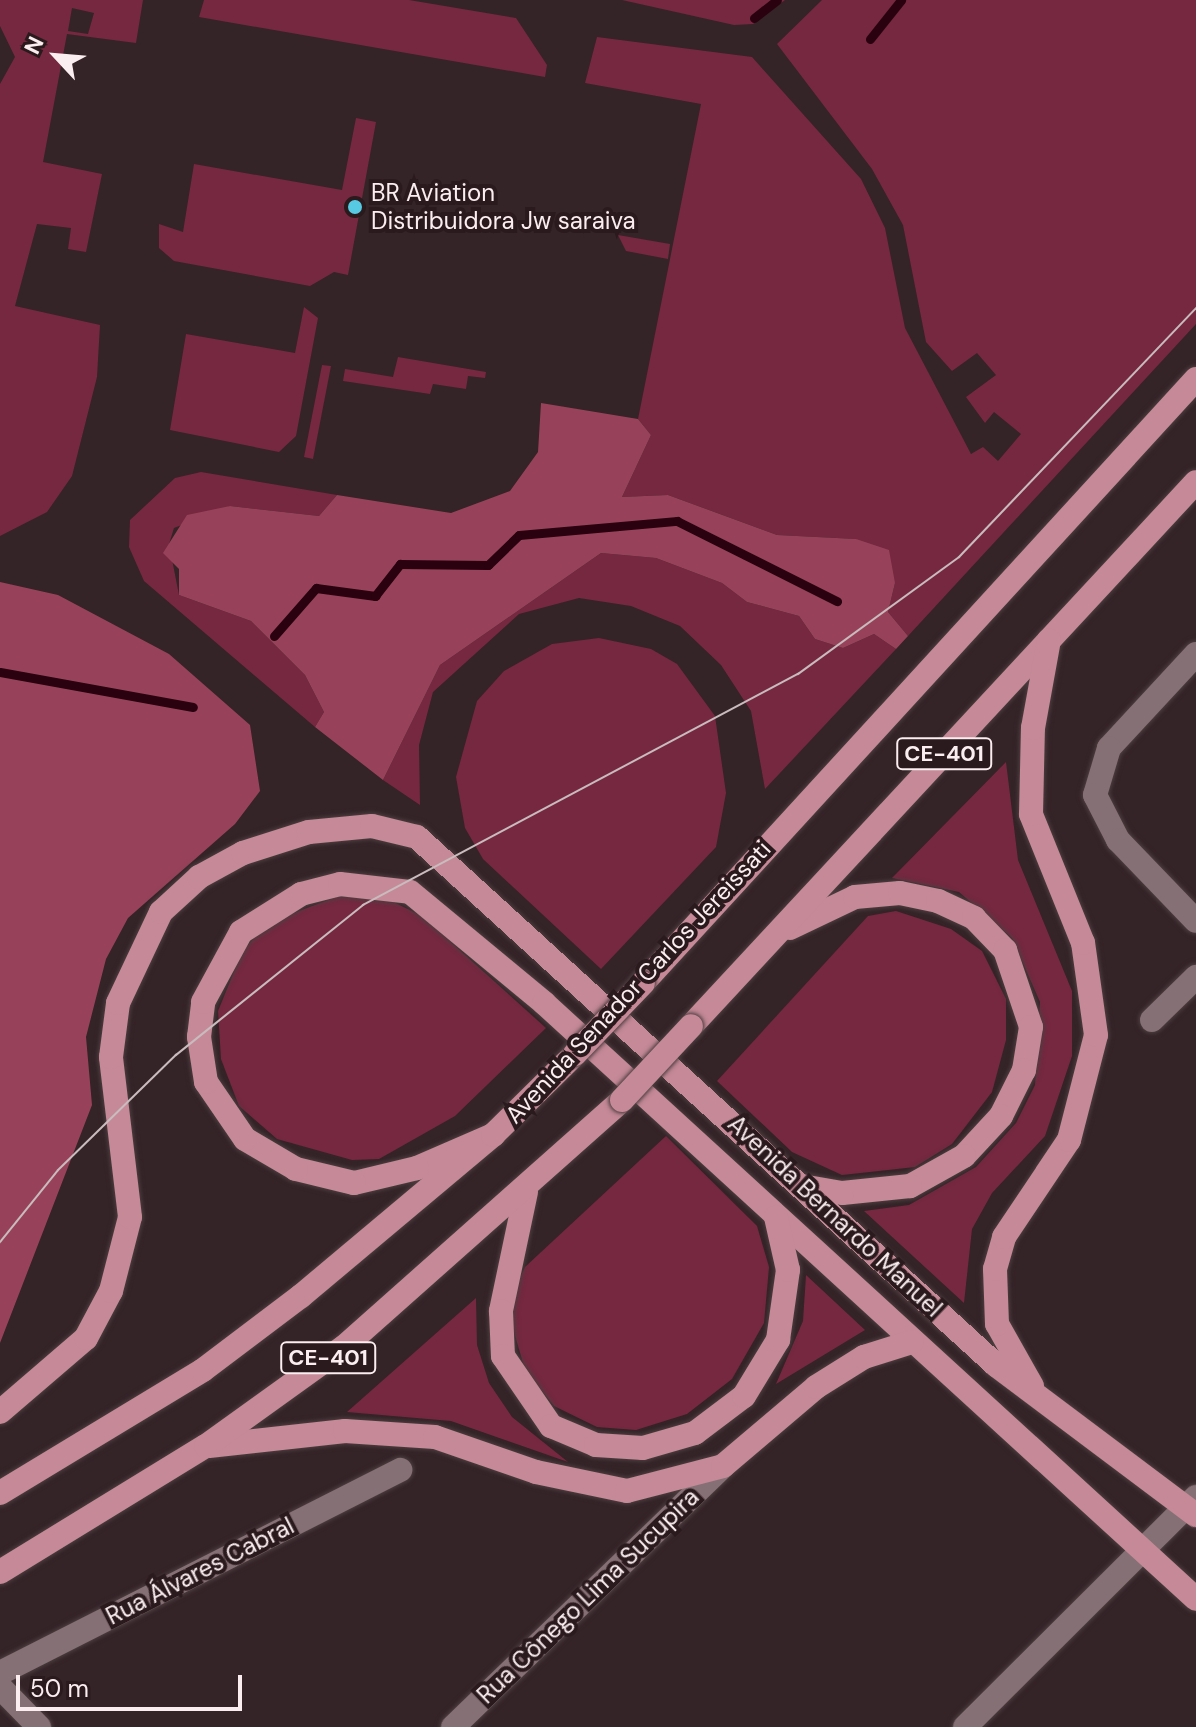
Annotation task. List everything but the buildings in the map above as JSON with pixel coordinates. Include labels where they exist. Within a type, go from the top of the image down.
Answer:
[{"type":"main road","name":"Avenida Senador Carlos Jereissati","points":[[0,1493],[203,1370],[493,1135],[643,983],[1196,379]]},
{"type":"main road","name":"CE-401","points":[[0,1572],[206,1446],[344,1347],[526,1192],[622,1100],[1196,482]]},
{"type":"main road","points":[[1037,1395],[997,1324],[995,1269],[1004,1237],[1069,1140],[1096,1035],[1083,943],[1031,814],[1033,728],[1049,640]]},
{"type":"main road","name":"Avenida Bernardo Manuel","points":[[0,1412],[86,1338],[111,1291],[130,1217],[111,1057],[118,1003],[161,912],[199,877],[243,853],[309,832],[372,826],[417,837],[489,897],[802,1186],[1037,1395],[1193,1506]]},
{"type":"main road","name":"Avenida Bernardo Manuel","points":[[493,1135],[376,1182],[329,1179],[266,1155],[223,1112],[206,1082],[203,1002],[241,932],[271,909],[340,884],[372,884],[410,892],[544,1003],[1196,1599]]},
{"type":"main road","points":[[777,934],[855,897],[900,893],[938,901],[974,918],[1005,950],[1031,1027],[1024,1070],[1001,1116],[964,1156],[910,1186],[842,1193],[802,1186]]},
{"type":"main road","points":[[526,1192],[501,1311],[503,1356],[551,1426],[596,1445],[643,1448],[695,1433],[744,1396],[778,1340],[788,1270],[776,1217]]},
{"type":"main road","points":[[206,1446],[345,1431],[435,1437],[536,1472],[627,1491],[723,1466],[816,1387],[864,1357],[912,1342]]},
{"type":"street","points":[[1196,654],[1109,748],[1097,775],[1100,813],[1118,840],[1196,921]]},
{"type":"street","points":[[1152,1020],[1196,977]]},
{"type":"street","name":"Rua Cônego Lima Sucupira","points":[[457,1726],[723,1466]]},
{"type":"street","name":"Rua Álvares Cabral","points":[[0,1673],[400,1470]]},
{"type":"street","points":[[965,1727],[1193,1506]]},
{"type":"street","points":[[0,1687],[39,1727]]},
{"type":"shaded area","points":[[0,0],[143,0],[136,43],[67,34],[43,162],[102,174],[86,252],[68,249],[71,228],[37,224],[15,306],[100,325],[97,377],[72,476],[47,512],[0,536],[0,84],[15,57],[0,26]],"holes":[[[72,8],[94,13],[88,34],[68,31]]]},
{"type":"shaded area","points":[[204,0],[409,0],[516,18],[547,65],[545,77],[199,17]]},
{"type":"shaded area","points":[[622,0],[785,0],[753,24],[734,25]]},
{"type":"shaded area","points":[[822,0],[1196,0],[1196,324],[908,636],[888,612],[895,583],[856,539],[777,535],[668,495],[622,497],[651,435],[638,419],[701,104],[585,83],[597,37],[752,57],[861,179],[885,228],[905,328],[971,454],[983,447],[998,461],[1021,434],[994,412],[985,423],[966,397],[996,375],[977,353],[952,371],[926,342],[903,225],[872,169],[777,44]]},
{"type":"shaded area","points":[[356,118],[376,122],[348,275],[334,272],[310,286],[174,261],[159,248],[159,224],[183,232],[194,164],[342,190]]},
{"type":"shaded area","points":[[618,235],[670,244],[668,259],[626,251]]},
{"type":"shaded area","points":[[304,307],[318,318],[296,436],[279,452],[170,430],[186,334],[295,353]]},
{"type":"shaded area","points":[[398,357],[486,372],[485,378],[468,376],[466,389],[433,384],[430,394],[343,381],[345,369],[393,377]]},
{"type":"shaded area","points":[[322,365],[331,366],[313,459],[304,457]]},
{"type":"shaded area","points":[[541,403],[638,419],[651,435],[622,497],[668,495],[777,535],[856,539],[889,550],[895,583],[888,612],[908,636],[896,649],[874,634],[843,648],[815,639],[799,616],[747,602],[722,583],[656,558],[601,553],[440,665],[383,780],[315,727],[324,712],[305,675],[251,621],[179,595],[179,569],[163,553],[187,515],[230,506],[319,516],[337,495],[451,513],[510,491],[538,452]]},
{"type":"shaded area","points":[[201,472],[337,495],[319,516],[230,506],[174,528],[169,544],[179,595],[251,621],[305,675],[324,712],[315,727],[144,581],[129,547],[130,520],[175,478]]},
{"type":"shaded area","points":[[601,553],[656,558],[722,583],[747,602],[799,616],[815,639],[843,648],[874,634],[896,649],[765,789],[751,711],[721,665],[680,626],[631,606],[579,598],[519,614],[433,692],[419,745],[420,805],[383,780],[440,665]]},
{"type":"shaded area","points":[[0,582],[58,595],[169,654],[250,725],[260,791],[235,824],[128,918],[106,959],[86,1037],[92,1105],[0,1343]]},
{"type":"shaded area","points":[[599,638],[651,649],[677,664],[715,716],[726,793],[716,847],[601,969],[483,859],[465,828],[456,777],[477,701],[504,671],[552,644]]},
{"type":"shaded area","points":[[1006,762],[1018,860],[1072,991],[1072,1056],[1045,1136],[992,1193],[972,1229],[964,1303],[864,1211],[909,1205],[976,1167],[1016,1123],[1035,1085],[1040,1002],[1012,938],[959,892],[892,878]]},
{"type":"shaded area","points":[[339,896],[385,898],[422,916],[546,1028],[455,1116],[379,1159],[352,1160],[277,1139],[239,1106],[221,1059],[218,1011],[242,952],[267,923]]},
{"type":"shaded area","points":[[896,911],[951,929],[982,951],[1006,999],[1006,1040],[992,1092],[952,1144],[915,1167],[842,1175],[792,1152],[717,1081],[868,916]]},
{"type":"shaded area","points":[[666,1136],[757,1226],[769,1267],[764,1323],[732,1379],[687,1414],[636,1430],[597,1427],[554,1406],[525,1370],[512,1325],[515,1288],[525,1267]]},
{"type":"shaded area","points":[[806,1275],[865,1330],[776,1384],[803,1321]]},
{"type":"shaded area","points":[[476,1298],[477,1345],[489,1383],[512,1417],[568,1462],[451,1421],[347,1412]]},
{"type":"waterway","points":[[754,18],[777,0]]},
{"type":"waterway","points":[[870,39],[901,0]]},
{"type":"waterway","points":[[274,636],[316,588],[375,596],[400,564],[488,565],[519,535],[677,521],[837,601]]},
{"type":"waterway","points":[[0,672],[193,707]]},
{"type":"tram line","points":[[0,1242],[58,1170],[176,1055],[363,905],[798,674],[959,557],[1196,308]]},
{"type":"place","name":"BR Aviation Distribuidora Jw saraiva","points":[[355,207]]}]
